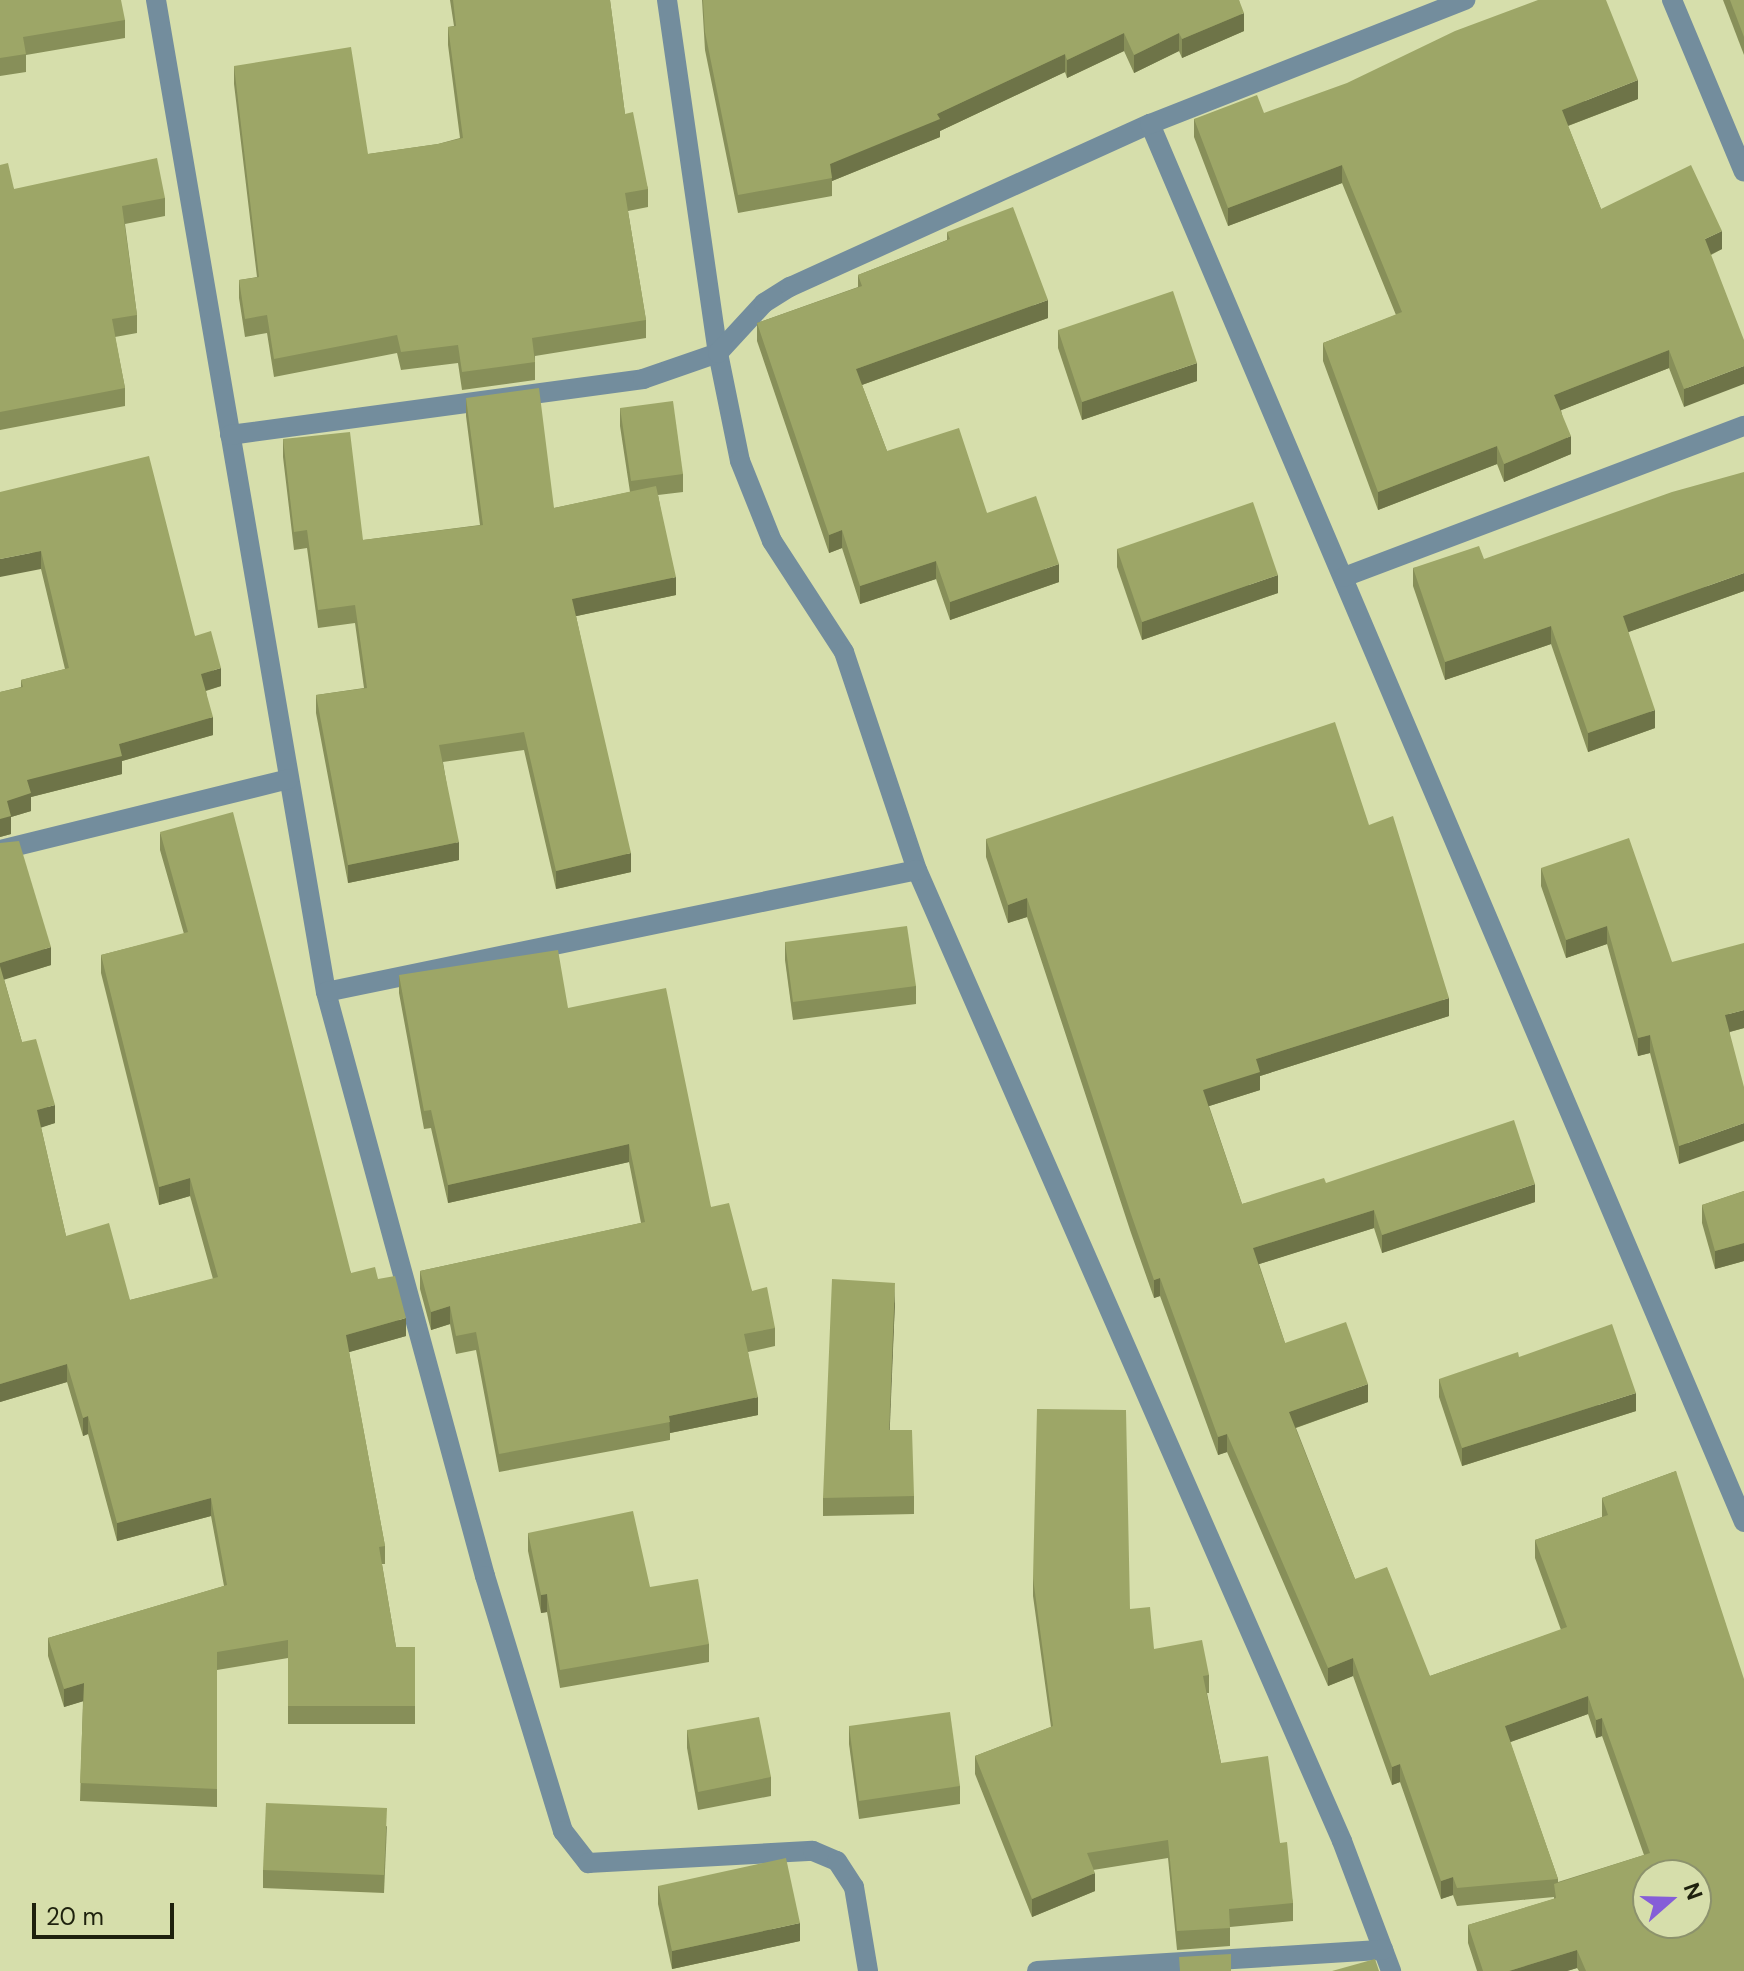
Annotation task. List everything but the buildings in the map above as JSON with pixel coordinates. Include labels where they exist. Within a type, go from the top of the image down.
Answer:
[{"type":"street","points":[[156,0],[326,992],[485,1576],[563,1831],[588,1863],[813,1851],[837,1861],[854,1887],[868,1971]]},
{"type":"street","points":[[667,0],[718,353],[740,461],[772,541],[844,652],[917,870],[1342,1841],[1391,1971]]},
{"type":"street","points":[[230,435],[643,379],[718,353],[764,303],[790,287],[1150,124],[1465,0]]},
{"type":"street","points":[[1672,0],[1744,172]]},
{"type":"street","points":[[1150,124],[1744,1522]]},
{"type":"street","points":[[1344,577],[1744,426]]},
{"type":"street","points":[[0,850],[288,779]]},
{"type":"street","points":[[326,992],[917,870]]},
{"type":"street","points":[[1037,1971],[1383,1950]]}]
